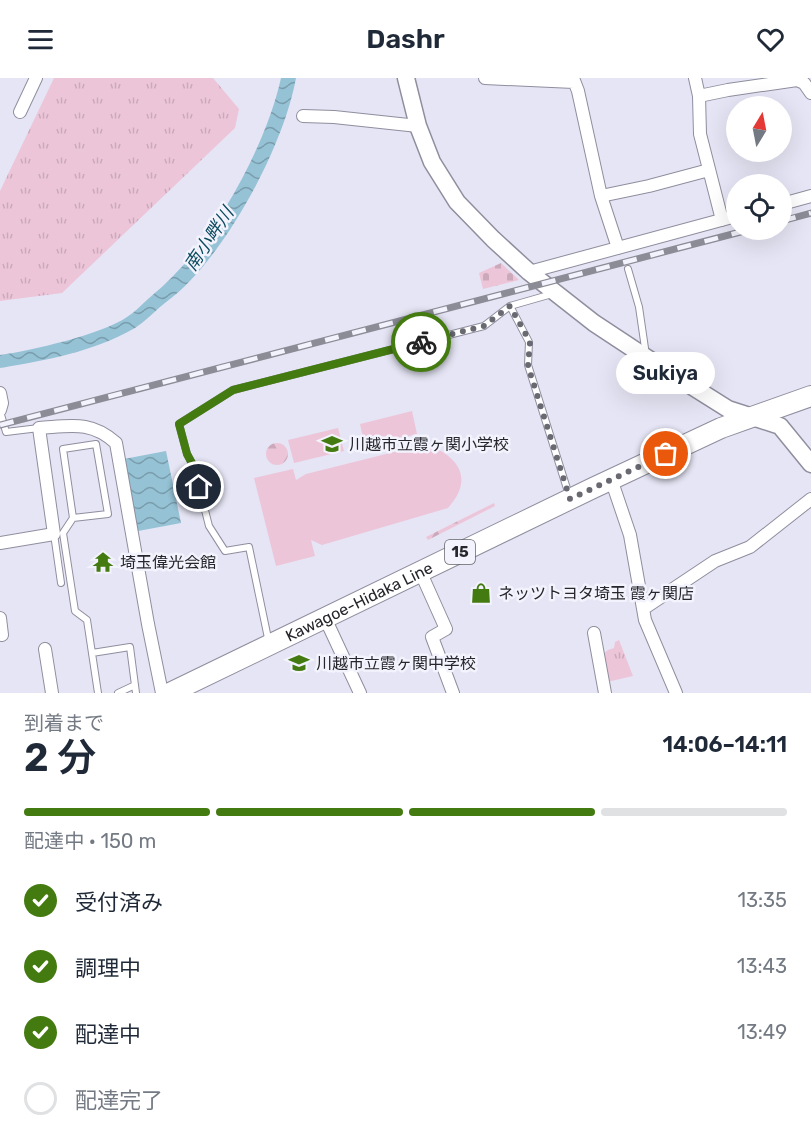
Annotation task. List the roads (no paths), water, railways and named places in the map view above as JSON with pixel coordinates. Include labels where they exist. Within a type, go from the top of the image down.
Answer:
[{"type":"main road","name":"Kawagoe-Hidaka Line","points":[[170,693],[721,428],[811,396]]},
{"type":"street","points":[[20,112],[36,78]]},
{"type":"street","points":[[406,78],[418,126],[432,162],[457,202],[493,239],[529,272],[594,323],[647,358],[728,409],[780,426],[811,464]]},
{"type":"street","points":[[485,78],[573,80],[578,91],[601,196],[618,248]]},
{"type":"street","points":[[695,78],[699,96],[700,135],[722,220]]},
{"type":"street","points":[[699,96],[797,80],[804,83],[811,93]]},
{"type":"street","points":[[303,117],[334,117],[418,126]]},
{"type":"street","points":[[601,196],[709,170]]},
{"type":"street","points":[[792,201],[811,196]]},
{"type":"street","points":[[529,272],[726,219]]},
{"type":"street","points":[[0,393],[2,404],[0,411]]},
{"type":"street","points":[[0,543],[54,534],[39,428],[84,426],[100,431],[116,444],[162,693]]},
{"type":"street","points":[[611,480],[630,536],[645,620],[676,693]]},
{"type":"street","points":[[643,609],[716,561],[750,547],[811,499]]},
{"type":"street","points":[[420,572],[446,629],[432,637],[453,693]]},
{"type":"street","points":[[0,618],[2,635]]},
{"type":"street","points":[[325,618],[360,693]]},
{"type":"street","points":[[594,633],[605,693]]},
{"type":"street","points":[[45,649],[52,693]]},
{"type":"lane","points":[[628,270],[639,307],[647,358]]},
{"type":"lane","points":[[270,645],[249,547],[225,551],[208,526],[194,467],[187,454],[179,424],[233,390],[484,326],[510,306],[556,293]]},
{"type":"lane","points":[[510,306],[530,342],[528,366],[570,499]]},
{"type":"lane","points":[[0,411],[6,432],[39,428]]},
{"type":"lane","points":[[73,518],[108,514],[96,444],[63,449],[73,518],[63,533],[75,611],[87,620],[98,693]]},
{"type":"lane","points":[[54,534],[61,583]]},
{"type":"lane","points":[[92,653],[130,647],[136,693]]},
{"type":"lane","points":[[118,693],[135,685]]},
{"type":"water","name":"南小畔川","points":[[281,78],[296,78],[290,104],[268,160],[254,189],[221,243],[185,286],[138,326],[119,336],[69,354],[0,368],[0,355],[66,341],[116,323],[133,313],[172,277],[209,233],[240,182],[265,129]]},
{"type":"water","points":[[166,451],[181,523],[138,531],[124,459]]},
{"type":"railway","points":[[792,218],[811,213]]},
{"type":"railway","points":[[0,425],[726,236]]},
{"type":"place","name":"川越市立霞ヶ関小学校","points":[[332,444]]},
{"type":"place","name":"Sukiya","points":[[666,454]]},
{"type":"place","name":"埼玉偉光会館","points":[[103,562]]},
{"type":"place","name":"ネッツトヨタ埼玉 霞ヶ関店","points":[[481,593]]},
{"type":"place","name":"川越市立霞ヶ関中学校","points":[[299,663]]}]
